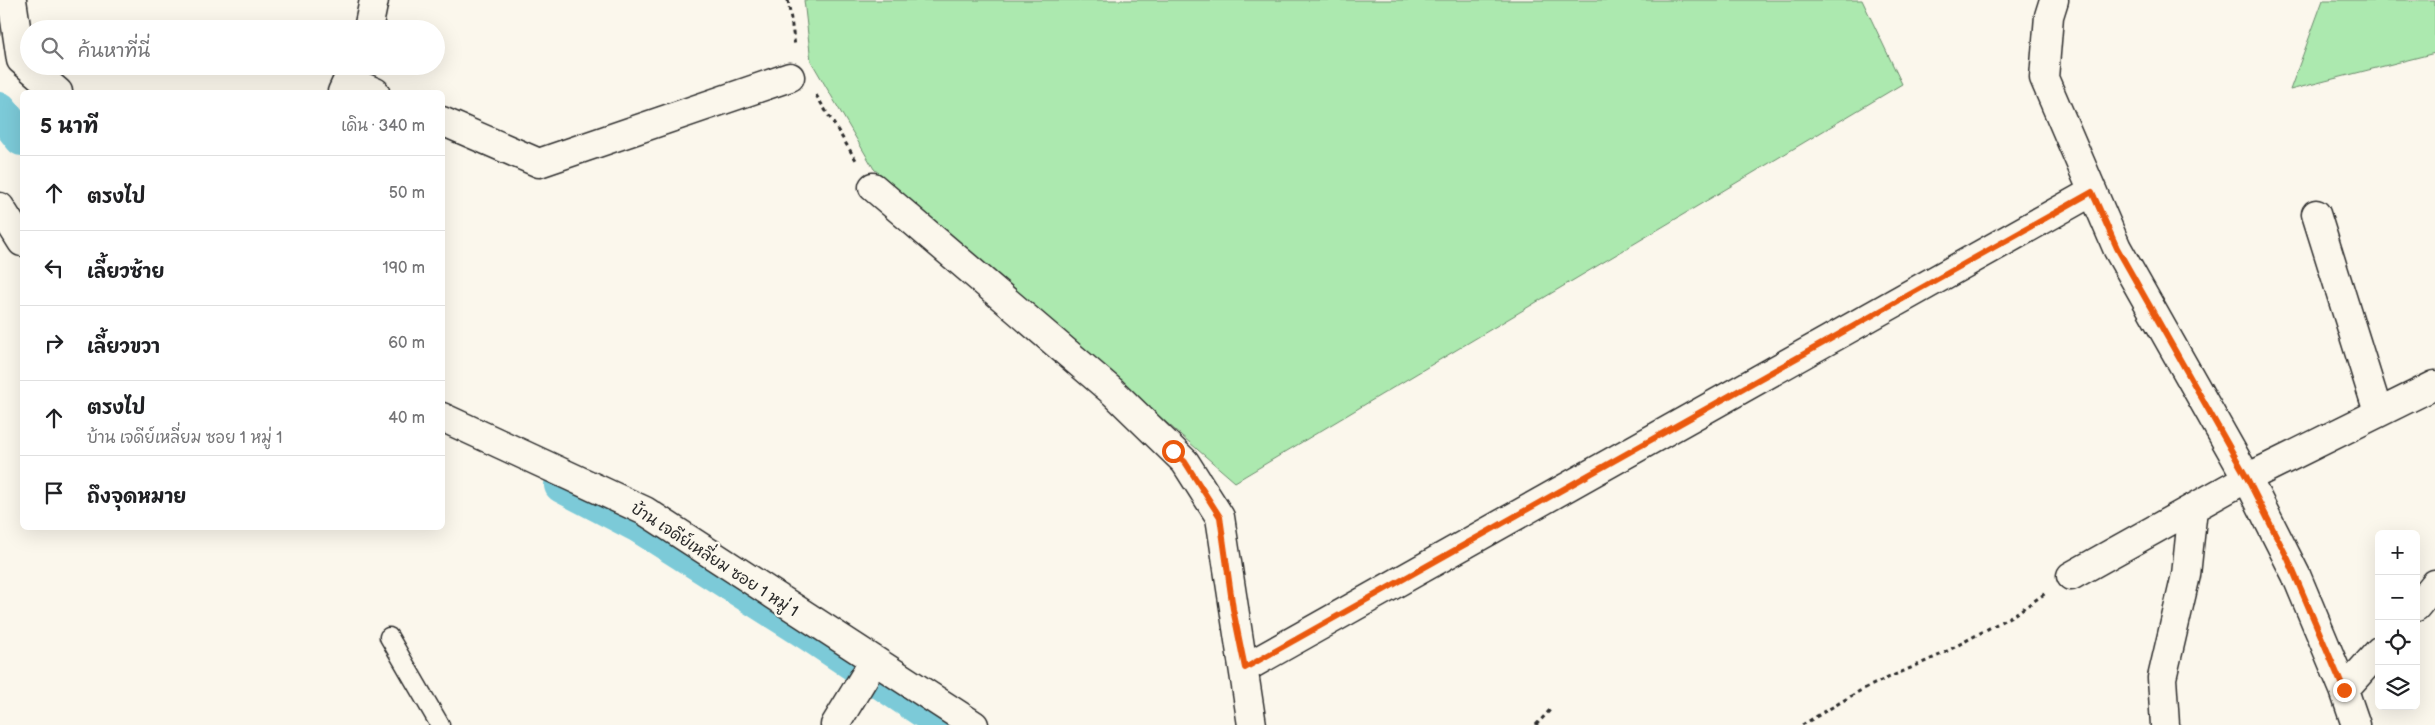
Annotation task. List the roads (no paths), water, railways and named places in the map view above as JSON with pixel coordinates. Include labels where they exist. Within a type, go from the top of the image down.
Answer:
[{"type":"street","points":[[12,0],[20,53]]},
{"type":"street","points":[[370,20],[374,0]]},
{"type":"street","points":[[2054,0],[2049,16],[2044,78],[2117,248],[2247,478],[2296,575],[2344,690],[2356,725]]},
{"type":"street","points":[[445,122],[539,162],[800,73]]},
{"type":"street","points":[[38,75],[56,90]]},
{"type":"street","points":[[348,80],[370,90]]},
{"type":"street","points":[[873,187],[1113,392],[1185,462],[1220,517],[1233,609],[1245,668],[1252,725]]},
{"type":"street","points":[[1245,668],[2092,192]]},
{"type":"street","points":[[0,207],[10,219],[20,238]]},
{"type":"street","points":[[2316,214],[2378,412]]},
{"type":"street","points":[[2071,576],[2247,478],[2435,385]]},
{"type":"street","name":"บ้าน เจดีย์เหลี่ยม ซอย 1 หมู่ 1","points":[[445,418],[645,511],[868,672],[974,725]]},
{"type":"street","points":[[2165,725],[2162,678],[2186,575],[2193,508]]},
{"type":"street","points":[[2420,602],[2435,584]]},
{"type":"street","points":[[2344,690],[2375,655]]},
{"type":"street","points":[[835,725],[868,672]]},
{"type":"lane","points":[[389,637],[440,725]]},
{"type":"waterway","points":[[0,110],[20,135]]},
{"type":"waterway","points":[[562,485],[639,525],[809,633],[946,725]]}]
